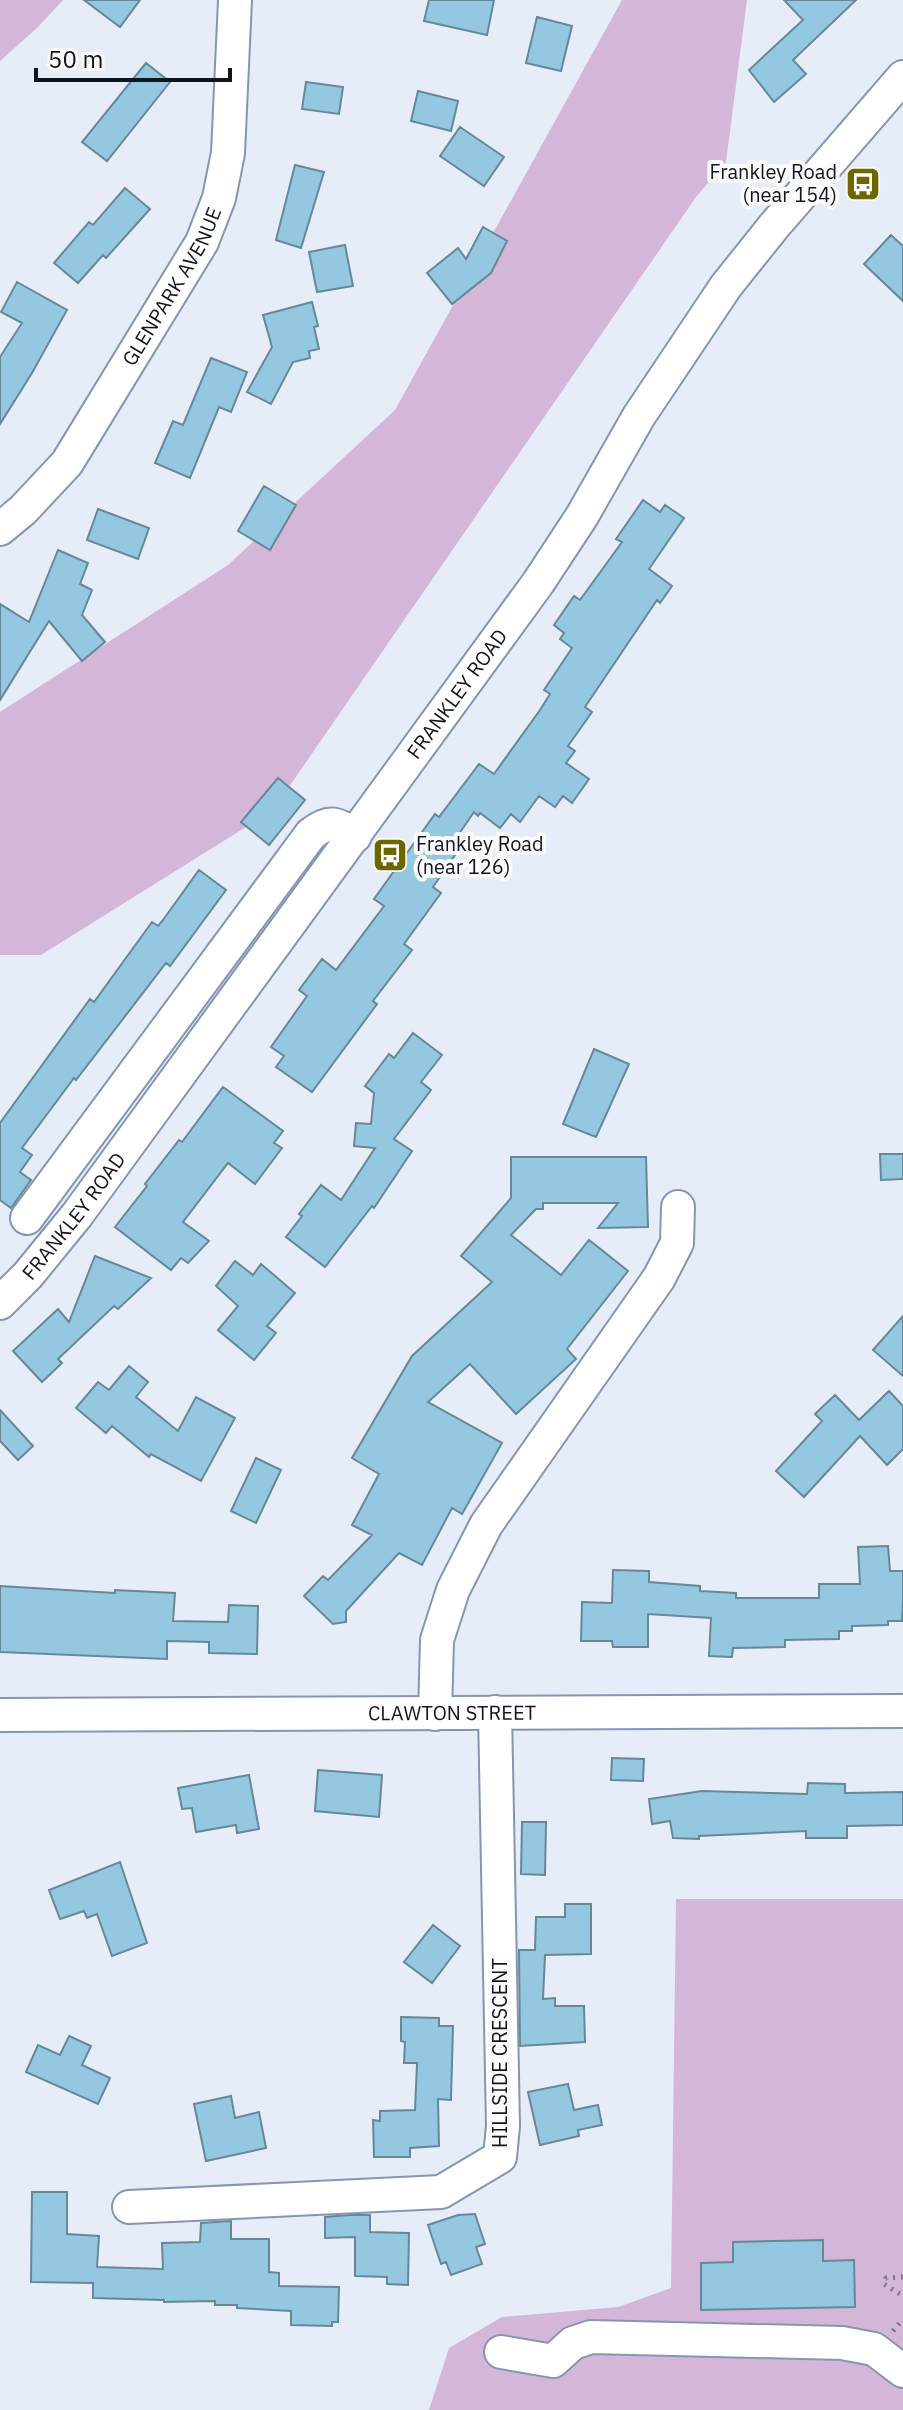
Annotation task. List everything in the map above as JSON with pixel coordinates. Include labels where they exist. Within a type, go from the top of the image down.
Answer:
[{"type":"street","name":"GLENPARK AVENUE","points":[[0,529],[23,510],[67,463],[202,242],[219,198],[228,153],[235,0]]},
{"type":"street","name":"FRANKLEY ROAD","points":[[0,1303],[28,1275],[77,1215],[538,583],[582,516],[639,416],[726,286],[783,214],[903,77]]},
{"type":"street","points":[[27,1218],[311,834],[324,824],[338,824],[355,836]]},
{"type":"street","points":[[435,1714],[437,1640],[453,1590],[486,1525],[659,1278],[677,1243],[678,1207]]},
{"type":"street","name":"CLAWTON STREET","points":[[0,1715],[903,1711]]},
{"type":"street","name":"HILLSIDE CRESCENT","points":[[129,2207],[441,2192],[500,2157],[503,2126],[495,1712]]},
{"type":"street","points":[[501,2352],[553,2361],[573,2343],[591,2337],[842,2343],[874,2349],[903,2371]]},
{"type":"path","points":[[903,2277],[886,2278],[884,2284],[903,2296]]},
{"type":"shaded area","points":[[0,0],[63,0],[0,61]]},
{"type":"shaded area","points":[[622,0],[747,0],[726,162],[696,197],[273,810],[41,955],[0,955],[0,712],[228,565],[395,410]]},
{"type":"shaded area","points":[[676,1899],[903,1899],[903,2410],[429,2410],[449,2348],[502,2317],[618,2307],[671,2288]]},
{"type":"building","points":[[84,0],[140,0],[120,27]]},
{"type":"building","points":[[429,0],[494,0],[487,35],[424,21]]},
{"type":"building","points":[[784,0],[856,0],[793,60],[806,74],[774,102],[749,70],[803,20]]},
{"type":"building","points":[[537,17],[572,26],[561,71],[526,63]]},
{"type":"building","points":[[146,63],[170,82],[107,161],[82,142]]},
{"type":"building","points":[[306,82],[343,87],[339,114],[302,109]]},
{"type":"building","points":[[418,91],[458,101],[451,131],[411,121]]},
{"type":"building","points":[[460,127],[504,157],[484,186],[440,156]]},
{"type":"building","points":[[295,165],[324,172],[301,248],[276,240]]},
{"type":"building","points":[[125,188],[150,209],[106,258],[103,255],[78,283],[54,263],[89,222],[93,225]]},
{"type":"building","points":[[483,227],[507,241],[491,273],[452,304],[427,273],[458,248],[466,259]]},
{"type":"building","points":[[891,235],[903,246],[903,301],[864,264]]},
{"type":"building","points":[[345,245],[353,286],[317,292],[309,252]]},
{"type":"building","points":[[17,282],[67,310],[0,424],[0,357],[22,323],[1,312]]},
{"type":"building","points":[[312,302],[319,349],[309,351],[310,358],[293,362],[271,404],[247,392],[272,347],[263,315]]},
{"type":"building","points":[[211,358],[247,372],[231,412],[219,407],[190,478],[155,463],[173,421],[183,425]]},
{"type":"building","points":[[264,486],[296,505],[270,550],[238,531]]},
{"type":"building","points":[[643,500],[660,512],[665,505],[684,518],[649,569],[672,586],[660,603],[657,600],[585,707],[592,712],[568,746],[575,751],[566,763],[589,779],[572,803],[563,796],[555,807],[539,796],[520,822],[511,814],[500,828],[474,812],[448,850],[455,855],[433,887],[441,893],[404,944],[412,950],[373,1001],[377,1004],[312,1092],[276,1067],[284,1056],[271,1047],[307,996],[299,990],[322,959],[336,970],[384,906],[374,899],[435,814],[439,817],[479,764],[494,774],[540,710],[550,694],[544,690],[572,648],[560,639],[564,633],[554,625],[574,596],[580,600],[622,542],[616,539]]},
{"type":"building","points":[[98,509],[149,528],[138,559],[87,540]]},
{"type":"building","points":[[58,550],[88,563],[80,584],[92,590],[82,615],[105,642],[82,661],[49,621],[0,700],[0,604],[29,622]]},
{"type":"building","points":[[278,778],[305,800],[269,845],[241,822]]},
{"type":"building","points":[[199,870],[226,890],[170,966],[166,963],[22,1148],[32,1155],[20,1172],[31,1180],[11,1208],[0,1200],[0,1123],[90,999],[94,1002],[152,922],[158,926]]},
{"type":"building","points":[[413,1033],[442,1055],[421,1082],[431,1090],[394,1139],[412,1151],[374,1208],[372,1206],[325,1267],[286,1237],[321,1185],[341,1200],[375,1148],[354,1146],[356,1123],[371,1124],[374,1093],[365,1086],[389,1054],[394,1058]]},
{"type":"building","points":[[594,1049],[629,1064],[596,1137],[563,1124]]},
{"type":"building","points":[[223,1087],[283,1131],[274,1143],[282,1148],[255,1184],[228,1163],[183,1222],[209,1241],[188,1263],[181,1258],[171,1270],[115,1227],[147,1186],[145,1184],[179,1140],[182,1142]]},
{"type":"building","points":[[880,1154],[903,1154],[903,1179],[881,1180]]},
{"type":"building","points":[[511,1157],[646,1157],[648,1227],[598,1228],[618,1203],[543,1203],[543,1209],[536,1209],[511,1235],[561,1275],[589,1240],[628,1271],[567,1349],[576,1359],[516,1414],[470,1364],[428,1402],[502,1443],[462,1514],[452,1508],[422,1565],[399,1553],[346,1611],[346,1622],[333,1624],[304,1596],[323,1576],[328,1580],[372,1535],[352,1525],[379,1474],[352,1458],[412,1356],[492,1282],[461,1256],[511,1198]]},
{"type":"building","points":[[95,1256],[151,1278],[118,1309],[114,1306],[58,1359],[62,1363],[42,1382],[13,1351],[58,1309],[69,1322]]},
{"type":"building","points":[[235,1261],[253,1275],[261,1264],[295,1293],[267,1326],[276,1333],[254,1360],[218,1330],[238,1306],[216,1286]]},
{"type":"building","points":[[903,1316],[903,1376],[873,1350]]},
{"type":"building","points":[[129,1366],[148,1382],[136,1397],[178,1431],[196,1397],[235,1418],[201,1481],[151,1454],[149,1457],[112,1426],[106,1433],[76,1408],[98,1382],[109,1390]]},
{"type":"building","points":[[889,1391],[903,1406],[903,1449],[887,1465],[860,1436],[804,1497],[776,1471],[822,1421],[815,1414],[835,1395],[859,1420]]},
{"type":"building","points":[[0,1410],[33,1446],[18,1460],[0,1441]]},
{"type":"building","points":[[256,1458],[281,1470],[256,1523],[231,1511]]},
{"type":"building","points":[[888,1546],[890,1571],[903,1571],[902,1621],[888,1621],[888,1625],[852,1626],[852,1631],[839,1631],[839,1639],[785,1640],[785,1647],[733,1648],[732,1657],[709,1656],[711,1618],[648,1614],[648,1647],[613,1647],[612,1641],[581,1641],[582,1602],[612,1603],[613,1570],[649,1571],[649,1582],[700,1586],[700,1591],[736,1593],[736,1598],[819,1598],[819,1584],[860,1584],[858,1547]]},
{"type":"building","points":[[0,1586],[175,1593],[173,1621],[228,1622],[229,1605],[258,1606],[257,1654],[209,1653],[209,1642],[167,1641],[167,1659],[0,1652]]},
{"type":"building","points":[[612,1758],[644,1759],[643,1781],[611,1780]]},
{"type":"building","points":[[318,1770],[382,1775],[379,1817],[315,1811]]},
{"type":"building","points":[[249,1775],[259,1829],[237,1833],[236,1825],[196,1832],[192,1808],[182,1809],[178,1788]]},
{"type":"building","points":[[808,1783],[845,1784],[845,1793],[903,1792],[903,1825],[847,1826],[847,1838],[806,1838],[806,1831],[699,1836],[699,1839],[673,1838],[670,1821],[652,1824],[649,1799],[702,1791],[807,1794]]},
{"type":"building","points":[[522,1822],[546,1822],[545,1875],[521,1874]]},
{"type":"building","points":[[120,1862],[147,1943],[112,1956],[97,1914],[87,1918],[84,1911],[60,1919],[49,1890]]},
{"type":"building","points":[[565,1904],[591,1904],[591,1954],[545,1955],[543,1999],[555,1998],[555,2006],[584,2006],[585,2042],[520,2046],[519,1950],[535,1950],[536,1917],[565,1917]]},
{"type":"building","points":[[433,1925],[460,1946],[432,1983],[404,1962]]},
{"type":"building","points":[[401,2017],[439,2018],[439,2026],[453,2026],[451,2100],[438,2099],[439,2146],[410,2148],[410,2157],[374,2157],[373,2120],[380,2121],[380,2111],[415,2110],[417,2063],[404,2063]]},
{"type":"building","points":[[69,2036],[91,2046],[82,2065],[110,2078],[98,2104],[26,2072],[38,2045],[60,2055]]},
{"type":"building","points":[[568,2084],[574,2110],[598,2105],[602,2125],[578,2130],[579,2136],[540,2145],[528,2092]]},
{"type":"building","points":[[231,2096],[235,2118],[259,2112],[266,2148],[206,2161],[194,2104]]},
{"type":"building","points":[[32,2192],[67,2192],[67,2234],[99,2236],[97,2267],[163,2269],[162,2243],[200,2242],[201,2223],[231,2221],[231,2239],[269,2239],[269,2272],[279,2273],[279,2286],[339,2287],[338,2322],[332,2322],[332,2326],[291,2325],[291,2311],[237,2308],[237,2305],[215,2305],[215,2301],[93,2298],[93,2283],[31,2282]]},
{"type":"building","points":[[475,2214],[485,2244],[476,2247],[482,2264],[451,2275],[446,2262],[441,2264],[428,2225],[458,2215]]},
{"type":"building","points":[[370,2215],[370,2232],[409,2233],[408,2285],[387,2284],[387,2277],[355,2276],[355,2237],[325,2238],[325,2217]]},
{"type":"building","points":[[823,2240],[823,2261],[854,2260],[855,2307],[701,2310],[701,2263],[733,2262],[733,2242]]},
{"type":"place","name":"Frankley Road (near 154)","points":[[863,184]]},
{"type":"place","name":"Frankley Road (near 126)","points":[[390,855]]}]
